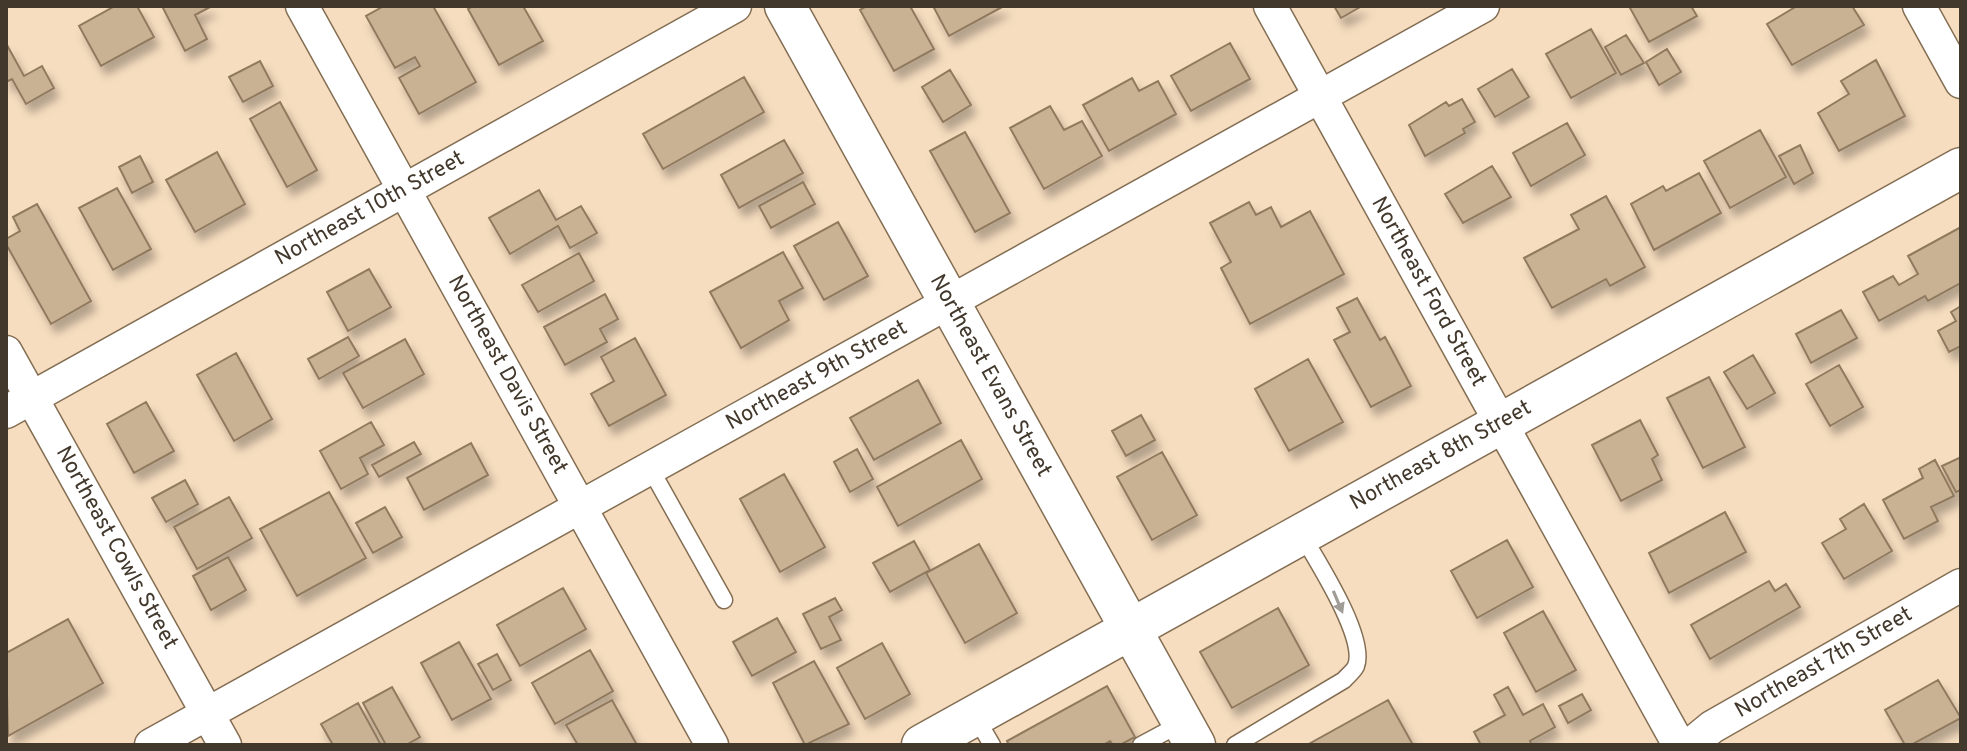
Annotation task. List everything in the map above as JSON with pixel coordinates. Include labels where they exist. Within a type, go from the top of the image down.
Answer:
[{"type":"street","name":"Northeast Davis Street","points":[[302,6],[712,745]]},
{"type":"street","name":"Northeast 10th Street","points":[[19,405],[735,6]]},
{"type":"street","name":"Northeast Evans Street","points":[[785,6],[1189,734]]},
{"type":"street","name":"Northeast Ford Street","points":[[1270,6],[1679,745]]},
{"type":"street","name":"Northeast 9th Street","points":[[151,745],[1483,6]]},
{"type":"street","points":[[1919,6],[1961,82]]},
{"type":"street","name":"Northeast 8th Street","points":[[922,745],[983,730],[1130,629],[1961,168]]},
{"type":"street","name":"Northeast Cowls Street","points":[[6,352],[19,405],[225,745]]},
{"type":"street","name":"Northeast 7th Street","points":[[1690,745],[1712,727],[1961,585]]},
{"type":"lane","points":[[650,468],[724,600]]},
{"type":"lane","points":[[1235,745],[1344,680],[1356,667],[1357,647],[1330,583],[1301,534]]},
{"type":"lane","points":[[1141,745],[1189,734]]},
{"type":"building","points":[[115,6],[137,6],[154,37],[101,66],[79,26]]},
{"type":"building","points":[[162,6],[212,6],[195,15],[207,39],[185,51]]},
{"type":"building","points":[[384,6],[433,6],[476,82],[419,114],[399,78],[420,66],[415,57],[395,68],[366,16]]},
{"type":"building","points":[[473,6],[523,6],[543,41],[499,65],[468,9]]},
{"type":"building","points":[[867,6],[910,6],[934,49],[894,71],[860,10]]},
{"type":"building","points":[[933,6],[1004,6],[949,36]]},
{"type":"building","points":[[1334,6],[1362,6],[1341,18]]},
{"type":"building","points":[[1691,6],[1697,16],[1649,42],[1630,8]]},
{"type":"building","points":[[1797,6],[1852,6],[1864,25],[1792,65],[1767,24]]},
{"type":"building","points":[[1591,29],[1616,73],[1571,98],[1546,54]]},
{"type":"building","points":[[1626,35],[1644,63],[1621,75],[1605,47]]},
{"type":"building","points":[[1230,43],[1250,79],[1191,111],[1171,76]]},
{"type":"building","points":[[7,45],[24,76],[42,66],[54,88],[26,104],[12,79],[6,82]]},
{"type":"building","points":[[1667,49],[1681,72],[1659,85],[1646,62]]},
{"type":"building","points":[[1876,60],[1905,116],[1839,151],[1818,113],[1849,94],[1841,81]]},
{"type":"building","points":[[260,61],[273,86],[243,102],[229,77]]},
{"type":"building","points":[[1512,69],[1529,97],[1495,117],[1478,89]]},
{"type":"building","points":[[950,70],[971,105],[943,122],[922,87]]},
{"type":"building","points":[[744,77],[764,112],[663,169],[643,134]]},
{"type":"building","points":[[1132,78],[1139,91],[1158,81],[1176,114],[1109,151],[1083,105]]},
{"type":"building","points":[[1462,99],[1475,122],[1463,129],[1465,133],[1425,156],[1409,125],[1446,102],[1449,106]]},
{"type":"building","points":[[280,102],[317,170],[287,187],[250,119]]},
{"type":"building","points":[[1050,106],[1064,130],[1082,121],[1102,156],[1044,189],[1010,128]]},
{"type":"building","points":[[1567,123],[1585,155],[1531,186],[1513,153]]},
{"type":"building","points":[[1760,130],[1786,177],[1730,208],[1704,161]]},
{"type":"building","points":[[965,132],[1010,213],[975,232],[930,151]]},
{"type":"building","points":[[784,140],[803,173],[739,208],[721,175]]},
{"type":"building","points":[[1800,145],[1813,173],[1794,184],[1779,156]]},
{"type":"building","points":[[217,152],[245,204],[195,232],[166,180]]},
{"type":"building","points":[[140,156],[153,182],[132,193],[119,167]]},
{"type":"building","points":[[1492,166],[1511,197],[1463,223],[1445,194]]},
{"type":"building","points":[[1699,173],[1721,213],[1654,250],[1631,204],[1663,186],[1666,191]]},
{"type":"building","points":[[803,182],[815,204],[771,228],[759,206]]},
{"type":"building","points":[[117,188],[151,249],[113,270],[79,208]]},
{"type":"building","points":[[539,190],[556,220],[581,206],[597,233],[570,248],[558,226],[510,254],[489,218]]},
{"type":"building","points":[[1606,196],[1645,267],[1610,286],[1606,279],[1552,308],[1524,258],[1579,229],[1571,215]]},
{"type":"building","points":[[1249,202],[1256,215],[1271,207],[1281,227],[1310,211],[1344,274],[1250,324],[1221,268],[1231,262],[1210,223]]},
{"type":"building","points":[[37,204],[91,301],[51,324],[6,244],[6,239],[20,231],[13,217]]},
{"type":"building","points":[[838,222],[868,276],[824,300],[794,246]]},
{"type":"building","points":[[1961,227],[1961,283],[1928,301],[1925,296],[1879,321],[1863,292],[1893,276],[1899,285],[1918,274],[1908,256]]},
{"type":"building","points":[[783,252],[803,288],[779,301],[789,320],[741,348],[710,292]]},
{"type":"building","points":[[579,253],[594,281],[538,312],[522,285]]},
{"type":"building","points":[[369,269],[391,307],[348,331],[327,292]]},
{"type":"building","points":[[605,294],[618,319],[600,329],[607,342],[565,365],[544,327]]},
{"type":"building","points":[[1357,298],[1380,340],[1385,337],[1411,386],[1371,407],[1334,340],[1350,332],[1337,308]]},
{"type":"building","points":[[1961,306],[1961,346],[1949,352],[1938,331],[1956,321],[1951,312]]},
{"type":"building","points":[[1841,310],[1857,338],[1811,363],[1796,334]]},
{"type":"building","points":[[348,337],[359,356],[319,379],[308,359]]},
{"type":"building","points":[[635,338],[666,395],[609,426],[591,394],[614,381],[601,357]]},
{"type":"building","points":[[405,339],[424,374],[363,408],[343,373]]},
{"type":"building","points":[[236,353],[272,419],[234,441],[197,375]]},
{"type":"building","points":[[1753,355],[1775,393],[1747,409],[1724,372]]},
{"type":"building","points":[[1308,359],[1343,422],[1289,451],[1255,389]]},
{"type":"building","points":[[1839,365],[1863,407],[1830,426],[1806,384]]},
{"type":"building","points":[[1709,377],[1745,447],[1703,468],[1667,398]]},
{"type":"building","points":[[918,380],[941,423],[874,460],[850,418]]},
{"type":"building","points":[[146,402],[174,451],[134,473],[107,424]]},
{"type":"building","points":[[1141,415],[1155,440],[1126,456],[1112,431]]},
{"type":"building","points":[[1640,420],[1658,455],[1652,459],[1662,480],[1621,501],[1592,445]]},
{"type":"building","points":[[371,422],[384,445],[360,458],[368,474],[341,489],[320,451]]},
{"type":"building","points":[[961,440],[982,479],[898,526],[877,487]]},
{"type":"building","points":[[414,442],[421,454],[379,477],[372,465]]},
{"type":"building","points":[[471,443],[488,475],[424,510],[407,478]]},
{"type":"building","points":[[857,449],[873,479],[850,492],[834,462]]},
{"type":"building","points":[[1162,452],[1197,515],[1152,540],[1117,477]]},
{"type":"building","points":[[1961,457],[1961,490],[1956,492],[1942,466]]},
{"type":"building","points":[[1935,460],[1954,496],[1931,507],[1938,521],[1904,539],[1883,500],[1923,478],[1919,469]]},
{"type":"building","points":[[784,474],[825,547],[780,572],[740,499]]},
{"type":"building","points":[[185,480],[198,504],[166,522],[152,498]]},
{"type":"building","points":[[329,492],[366,558],[297,596],[260,529]]},
{"type":"building","points":[[229,497],[252,538],[197,569],[174,527]]},
{"type":"building","points":[[1864,504],[1892,551],[1844,579],[1822,543],[1846,529],[1840,519]]},
{"type":"building","points":[[385,507],[402,537],[373,553],[356,523]]},
{"type":"building","points":[[1725,512],[1746,552],[1669,593],[1649,553]]},
{"type":"building","points":[[1507,540],[1533,587],[1477,618],[1451,571]]},
{"type":"building","points":[[914,541],[930,570],[890,592],[873,563]]},
{"type":"building","points":[[979,544],[1017,613],[965,643],[926,573]]},
{"type":"building","points":[[228,557],[246,590],[211,610],[193,576]]},
{"type":"building","points":[[1769,581],[1775,591],[1786,584],[1800,607],[1710,659],[1691,625]]},
{"type":"building","points":[[563,588],[586,629],[520,666],[497,625]]},
{"type":"building","points":[[835,598],[842,610],[829,617],[841,640],[821,649],[803,614]]},
{"type":"building","points":[[1278,608],[1309,665],[1232,708],[1200,652]]},
{"type":"building","points":[[1543,611],[1576,670],[1536,692],[1504,633]]},
{"type":"building","points":[[777,618],[796,652],[752,676],[733,642]]},
{"type":"building","points":[[68,619],[103,683],[8,736],[6,653]]},
{"type":"building","points":[[459,642],[491,699],[452,720],[421,663]]},
{"type":"building","points":[[882,643],[910,694],[865,719],[837,668]]},
{"type":"building","points":[[590,650],[613,691],[555,724],[532,683]]},
{"type":"building","points":[[497,654],[511,680],[493,690],[478,664]]},
{"type":"building","points":[[814,661],[849,724],[805,745],[773,683]]},
{"type":"building","points":[[1938,680],[1961,718],[1911,745],[1905,745],[1885,710]]},
{"type":"building","points":[[1107,686],[1135,737],[1120,745],[1113,745],[1110,741],[1103,745],[1009,745],[1007,741]]},
{"type":"building","points":[[392,687],[420,737],[406,745],[386,745],[363,703]]},
{"type":"building","points":[[1508,687],[1523,715],[1543,704],[1555,727],[1530,741],[1532,745],[1481,745],[1474,732],[1505,715],[1494,695]]},
{"type":"building","points":[[1582,694],[1591,710],[1568,723],[1559,706]]},
{"type":"building","points":[[612,700],[637,745],[578,745],[566,725]]},
{"type":"building","points":[[1388,700],[1413,745],[1307,745]]},
{"type":"building","points":[[358,703],[381,745],[333,745],[321,724]]}]
